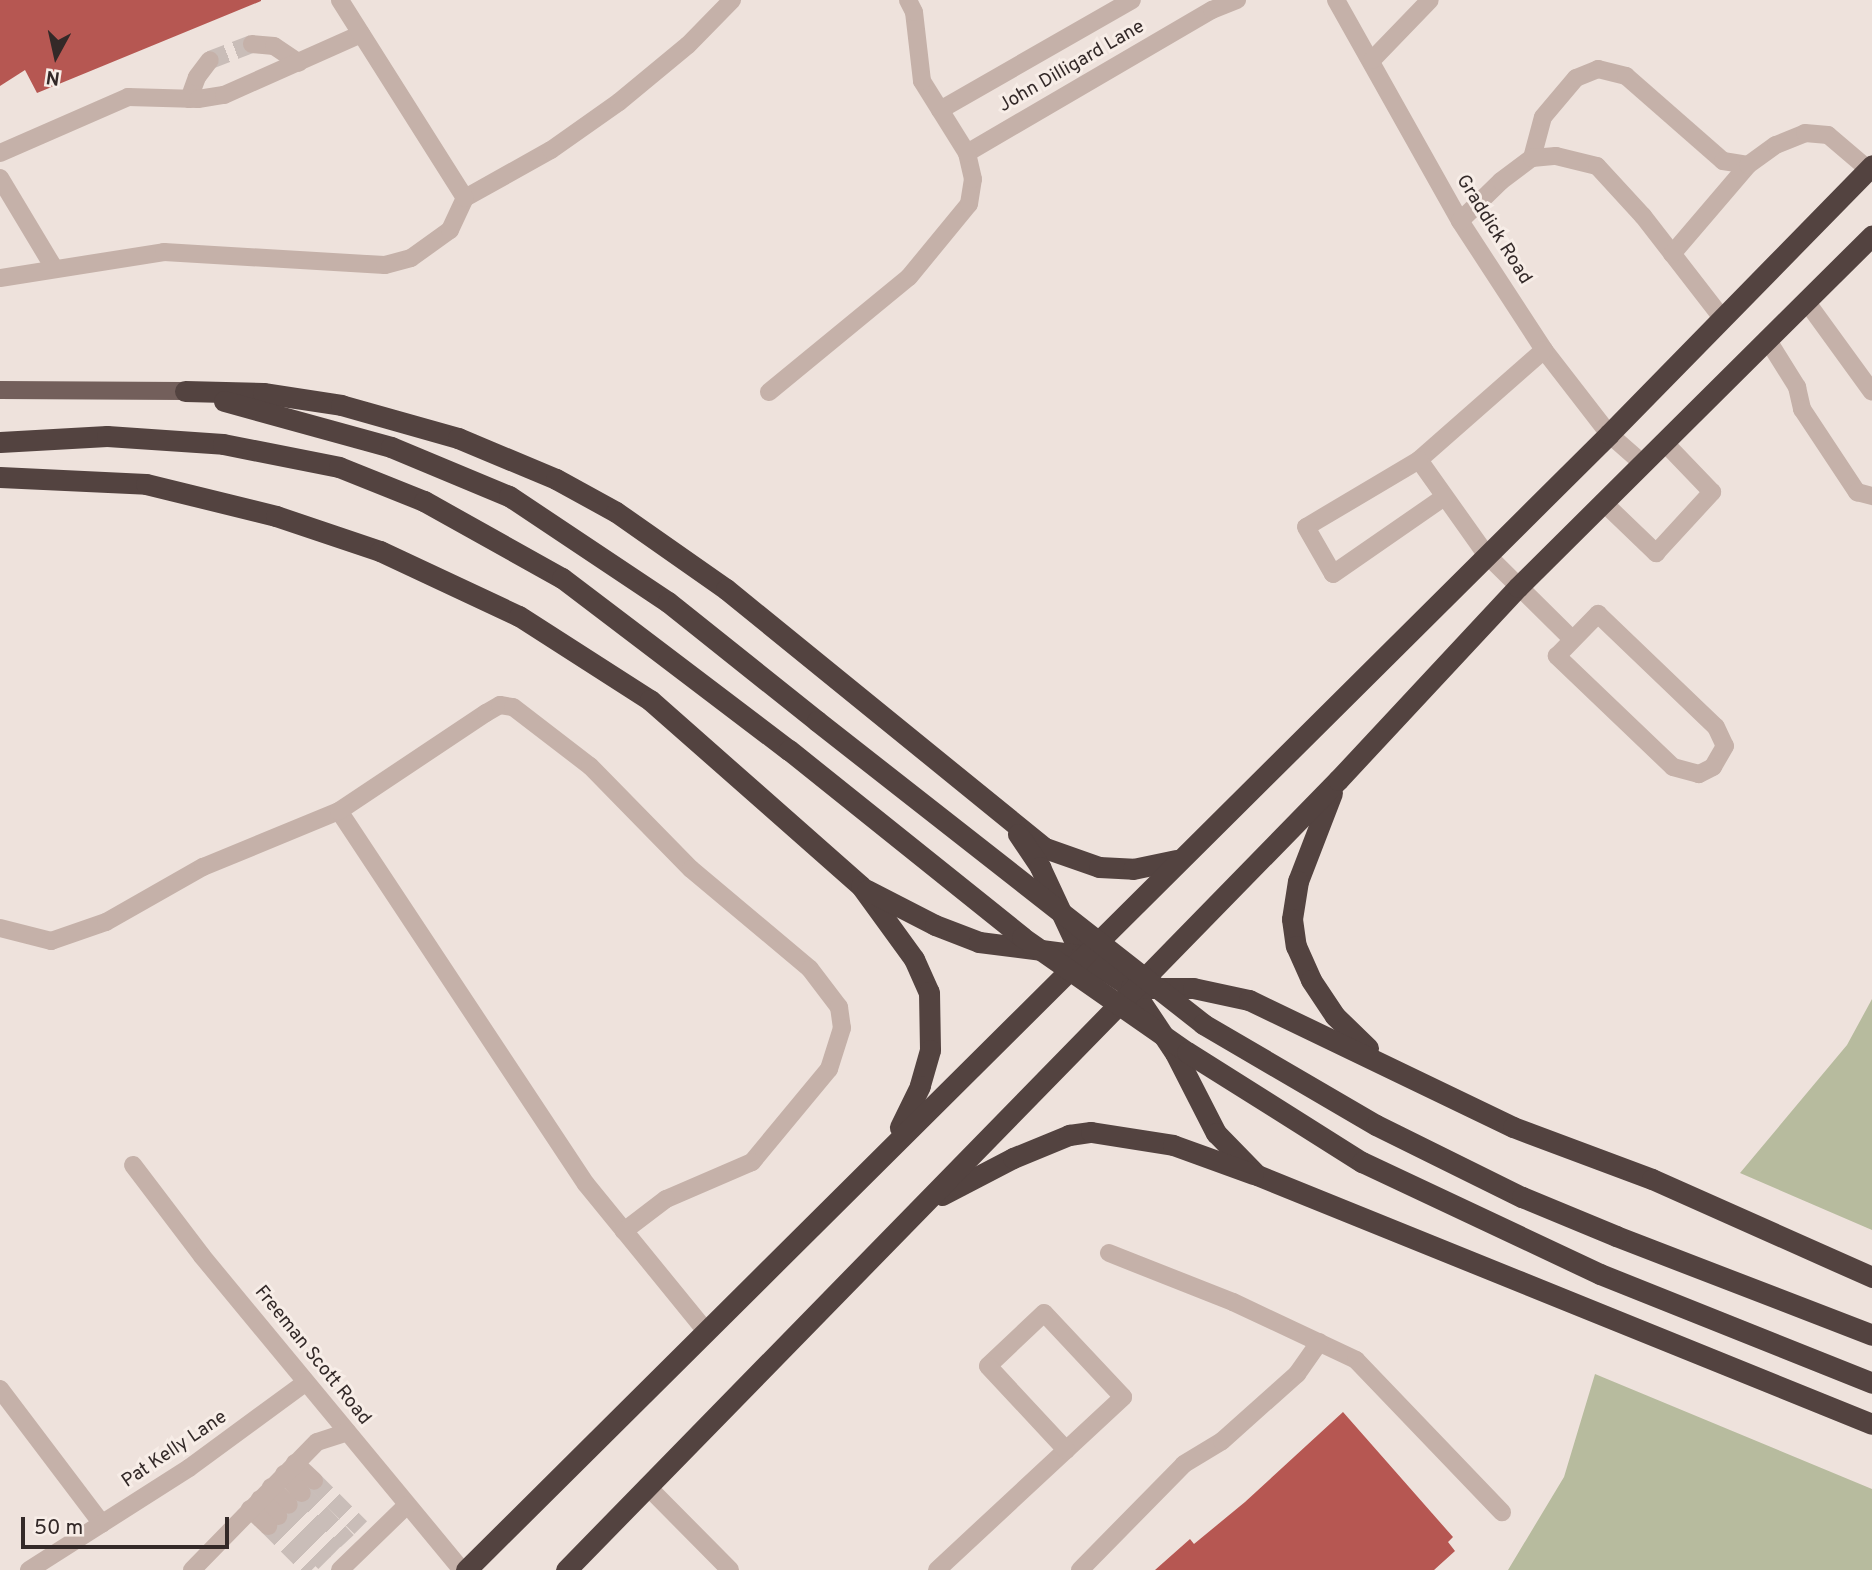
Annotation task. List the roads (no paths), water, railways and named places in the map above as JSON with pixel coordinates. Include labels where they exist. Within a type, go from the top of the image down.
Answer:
[{"type":"highway","points":[[464,1570],[1485,553],[1609,434],[1870,167]]},
{"type":"highway","points":[[566,1570],[924,1205],[1131,987],[1338,780],[1518,587],[1872,236]]},
{"type":"highway","points":[[185,391],[391,447],[509,496],[668,602],[1203,1024],[1376,1125],[1522,1197],[1872,1335]]},
{"type":"highway","points":[[185,391],[263,393],[341,405],[458,438],[556,479],[616,512],[726,589],[978,790],[1011,824],[1040,867],[1081,955]]},
{"type":"highway","points":[[0,442],[107,436],[197,442],[339,467],[424,501],[562,578],[789,750],[1022,937],[1187,1052],[1362,1162],[1600,1274],[1872,1383]]},
{"type":"highway","points":[[0,477],[146,484],[276,516],[380,551],[519,616],[650,700],[861,886],[914,959],[929,992],[930,1050],[920,1086],[892,1144]]},
{"type":"highway","points":[[1338,780],[1298,881],[1292,919],[1296,946],[1311,979],[1335,1016],[1380,1059]]},
{"type":"highway","points":[[1011,824],[1056,853],[1099,867],[1133,869],[1176,860]]},
{"type":"highway","points":[[861,886],[935,925],[979,942],[1081,955],[1131,987],[1175,1053],[1216,1133],[1257,1175]]},
{"type":"highway","points":[[1131,987],[1223,992],[1380,1059],[1513,1127],[1651,1179],[1872,1277]]},
{"type":"highway","points":[[924,1205],[1013,1158],[1069,1135],[1091,1132],[1173,1145],[1257,1175],[1872,1423]]},
{"type":"main road","points":[[0,390],[185,391]]},
{"type":"street","points":[[340,0],[464,198]]},
{"type":"street","points":[[0,278],[164,252],[385,265],[411,258],[450,230],[464,198],[551,150],[619,102],[688,44],[732,0]]},
{"type":"street","points":[[769,391],[909,277],[950,232],[970,204],[974,179],[967,153],[922,81],[914,12],[908,0]]},
{"type":"street","name":"John Dilligard Lane","points":[[940,110],[1132,0]]},
{"type":"street","name":"John Dilligard Lane","points":[[967,153],[1212,10],[1237,0]]},
{"type":"street","name":"Graddick Road","points":[[1336,0],[1460,221],[1544,350],[1609,434],[1642,463]]},
{"type":"street","points":[[1372,60],[1430,0]]},
{"type":"street","points":[[0,153],[128,97],[189,99],[233,92],[361,34]]},
{"type":"street","points":[[252,44],[274,46],[299,63]]},
{"type":"street","points":[[189,99],[197,77],[210,60]]},
{"type":"street","points":[[1532,158],[1543,117],[1576,78],[1598,69],[1626,76],[1723,161],[1748,165]]},
{"type":"street","points":[[1672,254],[1748,165],[1776,145],[1805,134],[1828,135],[1870,167]]},
{"type":"street","points":[[1460,221],[1501,181],[1532,158],[1556,156],[1597,166],[1722,318]]},
{"type":"street","points":[[0,178],[54,268]]},
{"type":"street","points":[[1806,301],[1872,392]]},
{"type":"street","points":[[1767,340],[1797,387],[1802,409],[1864,494]]},
{"type":"street","points":[[1444,497],[1333,575],[1306,527],[1419,460],[1544,350]]},
{"type":"street","points":[[1603,502],[1656,553],[1712,492],[1664,442]]},
{"type":"street","points":[[1419,460],[1485,553],[1571,638]]},
{"type":"street","points":[[1598,614],[1716,727],[1725,746],[1713,768],[1699,774],[1673,766],[1557,656],[1571,638],[1598,614]]},
{"type":"street","points":[[0,928],[51,941],[106,922],[203,867],[339,811],[486,713],[500,705],[513,707],[590,766],[675,855],[830,990],[841,1017],[838,1049],[804,1102],[751,1162],[666,1199],[624,1231]]},
{"type":"street","points":[[339,811],[541,1120],[624,1231],[705,1330]]},
{"type":"street","name":"Freeman Scott Road","points":[[133,1165],[347,1432],[464,1570]]},
{"type":"street","points":[[1109,1253],[1356,1360],[1502,1512]]},
{"type":"street","points":[[937,1570],[1123,1397],[1044,1313],[988,1366],[1066,1450]]},
{"type":"street","points":[[1080,1570],[1184,1464],[1222,1441],[1297,1374],[1319,1342]]},
{"type":"street","name":"Pat Kelly Lane","points":[[29,1570],[189,1468],[306,1381]]},
{"type":"street","points":[[0,1389],[102,1524]]},
{"type":"street","points":[[191,1570],[317,1442],[347,1432]]},
{"type":"street","points":[[290,1469],[290,1504]]},
{"type":"street","points":[[647,1486],[730,1570]]},
{"type":"street","points":[[261,1499],[290,1504]]},
{"type":"street","points":[[261,1499],[290,1504]]},
{"type":"street","points":[[341,1558],[367,1533],[407,1505]]},
{"type":"tunnel","points":[[210,60],[252,44]]},
{"type":"tunnel","points":[[314,1481],[361,1528]]},
{"type":"tunnel","points":[[302,1493],[347,1541]]},
{"type":"tunnel","points":[[289,1505],[336,1551]]},
{"type":"tunnel","points":[[278,1516],[325,1563]]},
{"type":"tunnel","points":[[268,1526],[312,1570]]}]
